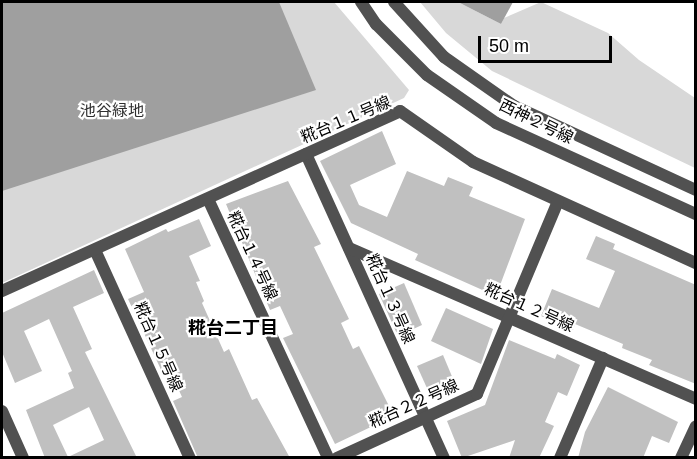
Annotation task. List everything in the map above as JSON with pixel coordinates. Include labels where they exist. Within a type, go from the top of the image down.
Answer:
[{"type":"street","name":"西神２号線","points":[[361,2],[376,24],[427,75],[496,123],[696,214]]},
{"type":"street","name":"西神２号線","points":[[394,2],[444,57],[514,106],[696,190]]},
{"type":"street","name":"糀台１１号線","points":[[2,291],[400,111],[473,162],[696,263]]},
{"type":"street","name":"糀台１３号線","points":[[306,154],[444,458]]},
{"type":"street","name":"糀台１４号線","points":[[208,199],[328,458]]},
{"type":"street","name":"糀台２２号線","points":[[337,458],[477,394],[558,201]]},
{"type":"street","name":"糀台１２号線","points":[[349,248],[696,399]]},
{"type":"street","name":"糀台１５号線","points":[[95,250],[190,458]]},
{"type":"street","points":[[560,458],[603,358]]},
{"type":"street","points":[[2,411],[23,458]]},
{"type":"street","points":[[681,458],[696,426]]},
{"type":"green space","name":"池谷緑地","points":[[2,2],[334,2],[409,90],[404,98],[2,283]]},
{"type":"green space","points":[[420,2],[458,2],[501,24],[504,18],[541,2],[608,33],[639,60],[695,98],[695,168],[492,71],[446,33]]},
{"type":"shaded area","points":[[2,2],[279,2],[316,90],[2,191]]},
{"type":"shaded area","points":[[458,2],[513,2],[501,24]]},
{"type":"building","points":[[382,131],[396,164],[350,185],[359,205],[387,217],[407,171],[444,186],[448,177],[473,187],[469,196],[525,219],[496,296],[415,260],[418,254],[351,223],[320,161]]},
{"type":"building","points":[[288,181],[321,244],[314,247],[349,319],[341,323],[353,349],[359,346],[394,416],[335,444],[283,338],[293,334],[280,306],[270,310],[226,204]]},
{"type":"building","points":[[199,219],[211,246],[189,256],[200,281],[196,282],[204,301],[202,303],[224,352],[229,349],[252,400],[257,398],[290,458],[198,458],[173,401],[182,397],[170,371],[163,374],[128,299],[144,292],[125,249],[166,229],[168,232]]},
{"type":"building","points":[[596,236],[615,244],[613,249],[696,285],[696,384],[649,365],[652,360],[622,348],[623,344],[575,324],[573,330],[541,316],[552,289],[599,308],[615,271],[586,259]]},
{"type":"building","points":[[94,270],[104,293],[73,307],[92,349],[85,352],[137,458],[45,458],[26,410],[74,388],[68,373],[72,371],[49,319],[24,331],[42,371],[15,383],[2,352],[2,313]],"holes":[[[89,407],[104,440],[68,457],[53,425]]]},
{"type":"building","points":[[404,283],[422,325],[398,336],[379,294]]},
{"type":"building","points":[[446,308],[493,329],[481,364],[431,341]]},
{"type":"building","points":[[509,340],[555,359],[557,354],[580,365],[567,396],[558,392],[545,422],[554,426],[539,458],[509,458],[515,440],[462,458],[447,421],[485,405]]},
{"type":"building","points":[[443,355],[456,386],[431,397],[417,366]]},
{"type":"building","points":[[608,387],[678,422],[669,443],[652,436],[643,458],[578,458],[585,432]]},
{"type":"district","name":"糀台二丁目","points":[[233,328]]}]
